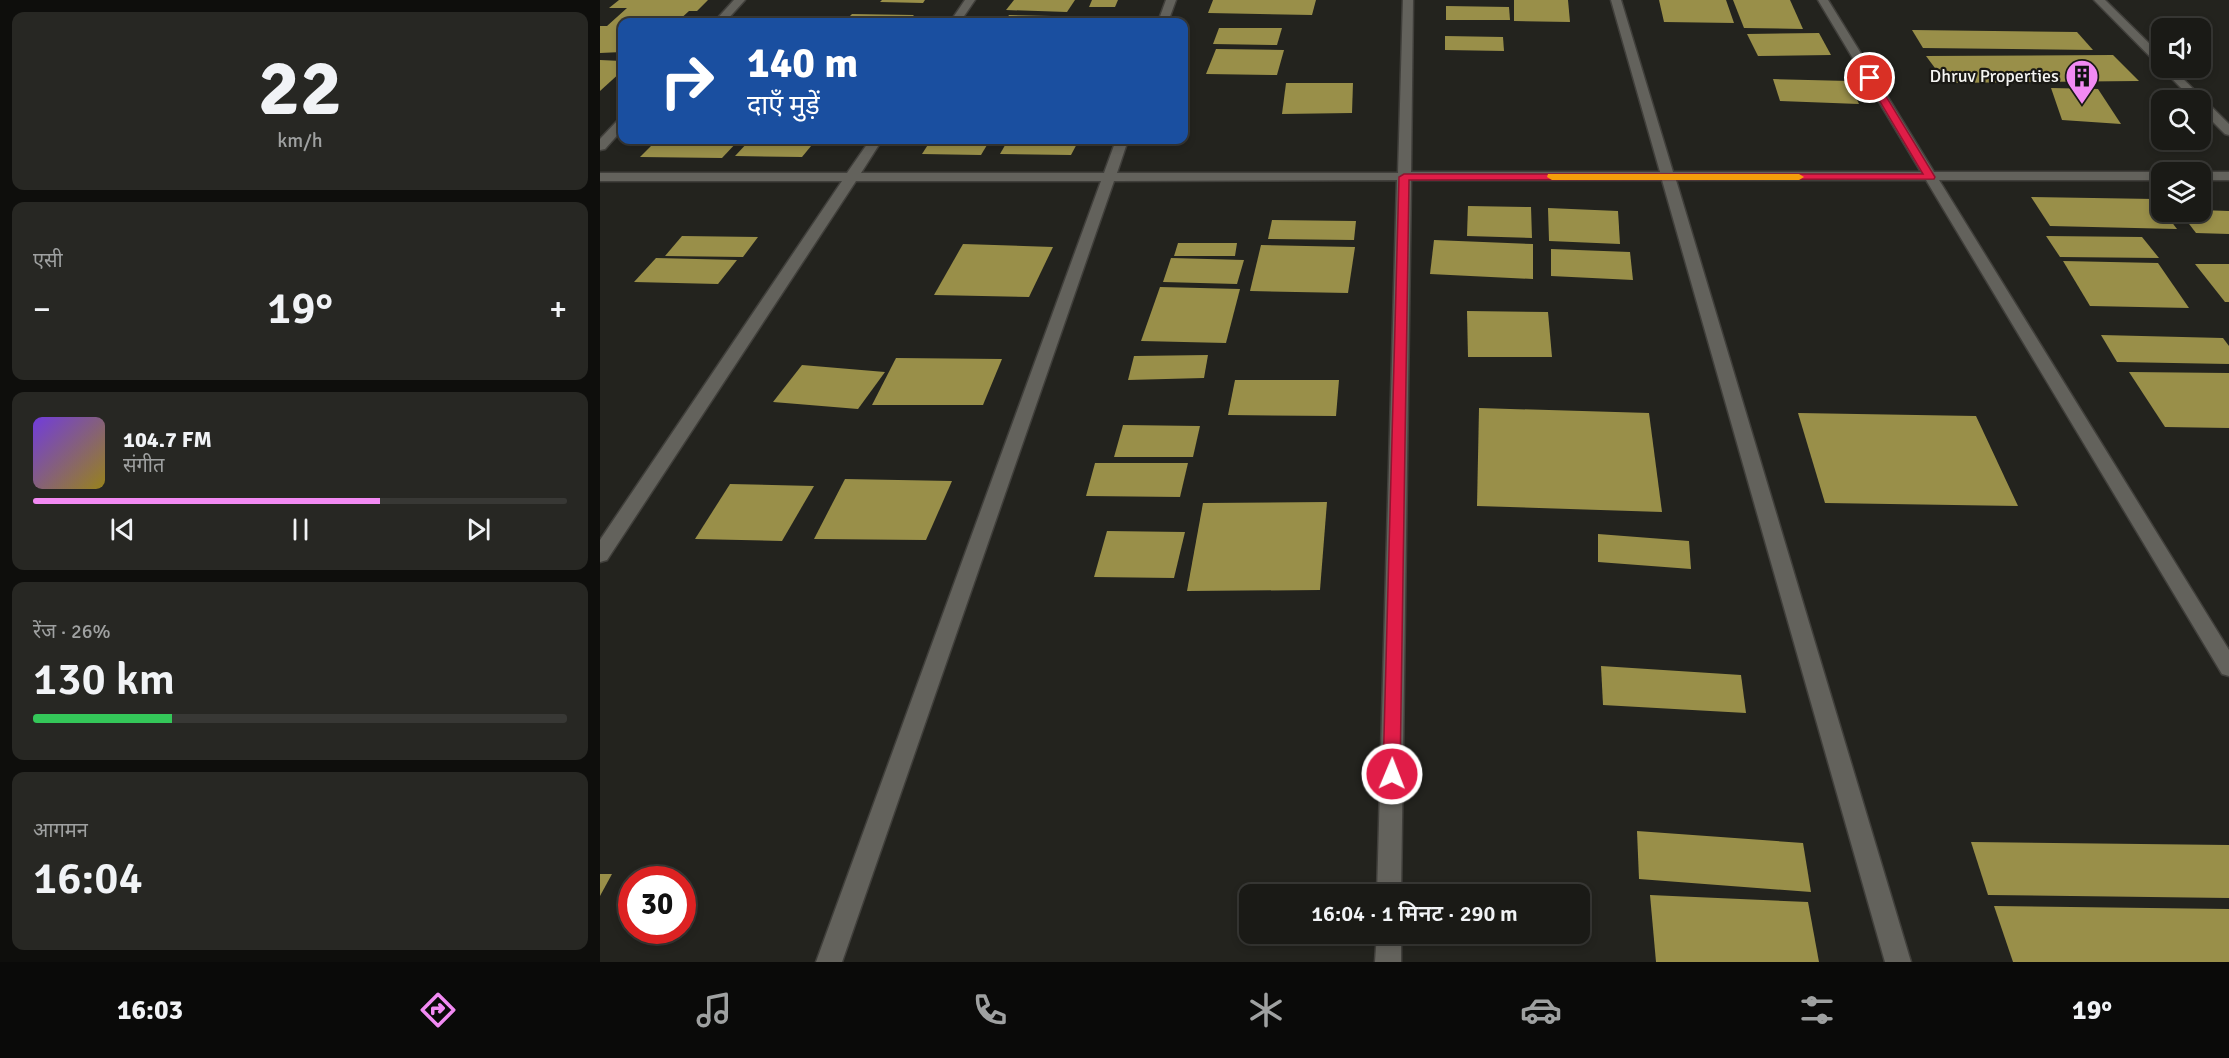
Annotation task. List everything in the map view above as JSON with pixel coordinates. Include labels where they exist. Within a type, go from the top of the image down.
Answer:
[{"type":"street","points":[[723,18],[740,0]]},
{"type":"street","points":[[958,18],[970,0]]},
{"type":"street","points":[[1164,18],[1171,0]]},
{"type":"street","points":[[1389,884],[1408,0]]},
{"type":"street","points":[[1616,0],[1898,962]]},
{"type":"street","points":[[1823,0],[2229,668]]},
{"type":"street","points":[[2099,0],[2151,52]]},
{"type":"street","points":[[2176,78],[2189,90]]},
{"type":"street","points":[[2211,112],[2229,131]]},
{"type":"street","points":[[600,146],[618,127]]},
{"type":"street","points":[[600,555],[873,144]]},
{"type":"street","points":[[829,962],[1120,144]]},
{"type":"street","points":[[600,177],[2151,176]]},
{"type":"street","points":[[2211,176],[2229,176]]},
{"type":"street","points":[[1388,962],[1389,944]]},
{"type":"building","points":[[619,0],[708,0],[697,11],[689,11],[681,18],[618,18],[618,52],[600,53],[600,26],[607,26],[627,8],[609,8]]},
{"type":"building","points":[[882,0],[925,0],[923,3],[880,2]]},
{"type":"building","points":[[1014,0],[1075,0],[1067,12],[1006,10]]},
{"type":"building","points":[[1092,0],[1118,0],[1115,7],[1089,7]]},
{"type":"building","points":[[1213,0],[1316,0],[1312,15],[1208,13]]},
{"type":"building","points":[[1514,0],[1568,0],[1570,22],[1514,21]]},
{"type":"building","points":[[1659,0],[1726,0],[1734,23],[1664,22]]},
{"type":"building","points":[[1733,0],[1790,0],[1803,29],[1744,28]]},
{"type":"building","points":[[1446,6],[1509,7],[1510,20],[1446,20]]},
{"type":"building","points":[[852,14],[914,15],[911,18],[848,18]]},
{"type":"building","points":[[1009,15],[1052,16],[1051,18],[1007,18]]},
{"type":"building","points":[[1219,28],[1282,28],[1277,45],[1213,44]]},
{"type":"building","points":[[1912,30],[2077,32],[2093,50],[1923,48]]},
{"type":"building","points":[[1819,33],[1831,55],[1758,56],[1747,34]]},
{"type":"building","points":[[1445,36],[1503,37],[1504,51],[1445,50]]},
{"type":"building","points":[[1216,49],[1284,50],[1277,75],[1206,74]]},
{"type":"building","points":[[2113,55],[2139,81],[1946,83],[1926,56]]},
{"type":"building","points":[[600,60],[618,61],[618,75],[600,91]]},
{"type":"building","points":[[1773,79],[1849,81],[1859,104],[1780,101]]},
{"type":"building","points":[[1286,83],[1353,83],[1352,113],[1282,114]]},
{"type":"building","name":"Dhruv Properties","points":[[2051,88],[2098,89],[2121,124],[2062,120]]},
{"type":"building","points":[[653,144],[735,144],[722,158],[640,157]]},
{"type":"building","points":[[746,144],[813,144],[802,157],[735,156]]},
{"type":"building","points":[[928,144],[988,144],[981,155],[922,154]]},
{"type":"building","points":[[1006,144],[1077,144],[1071,155],[1000,154]]},
{"type":"building","points":[[2031,197],[2151,199],[2151,222],[2172,222],[2177,229],[2050,226]]},
{"type":"building","points":[[1468,206],[1531,207],[1532,238],[1467,236]]},
{"type":"building","points":[[1548,208],[1618,211],[1620,244],[1549,241]]},
{"type":"building","points":[[2211,210],[2229,211],[2229,234],[2196,233],[2188,222],[2211,222]]},
{"type":"building","points":[[1272,220],[1356,221],[1354,240],[1268,239]]},
{"type":"building","points":[[682,236],[758,237],[743,257],[665,256]]},
{"type":"building","points":[[2046,236],[2142,237],[2159,258],[2060,257]]},
{"type":"building","points":[[1434,240],[1533,244],[1533,279],[1430,274]]},
{"type":"building","points":[[1178,243],[1237,243],[1235,256],[1174,256]]},
{"type":"building","points":[[963,244],[1053,247],[1029,297],[934,295]]},
{"type":"building","points":[[1261,245],[1355,247],[1348,293],[1250,291]]},
{"type":"building","points":[[1551,249],[1630,252],[1633,280],[1551,276]]},
{"type":"building","points":[[656,258],[737,260],[718,284],[634,282]]},
{"type":"building","points":[[1171,258],[1244,260],[1237,284],[1163,282]]},
{"type":"building","points":[[2063,261],[2158,263],[2189,308],[2090,306]]},
{"type":"building","points":[[2195,264],[2229,264],[2229,302],[2225,302]]},
{"type":"building","points":[[1160,287],[1240,289],[1226,343],[1141,341]]},
{"type":"building","points":[[1467,311],[1548,312],[1552,357],[1468,357]]},
{"type":"building","points":[[2101,335],[2223,338],[2229,346],[2229,364],[2117,362]]},
{"type":"building","points":[[1208,355],[1204,378],[1128,380],[1134,356]]},
{"type":"building","points":[[896,358],[1002,359],[983,405],[872,405]]},
{"type":"building","points":[[802,365],[885,372],[858,409],[773,402]]},
{"type":"building","points":[[2129,372],[2229,373],[2229,428],[2165,427]]},
{"type":"building","points":[[1235,380],[1339,380],[1336,416],[1228,415]]},
{"type":"building","points":[[1479,408],[1649,413],[1662,512],[1477,506]]},
{"type":"building","points":[[1798,413],[1976,416],[2018,506],[1825,503]]},
{"type":"building","points":[[1123,425],[1200,426],[1193,457],[1114,457]]},
{"type":"building","points":[[1095,463],[1188,463],[1180,497],[1086,496]]},
{"type":"building","points":[[845,479],[952,481],[926,540],[814,539]]},
{"type":"building","points":[[730,484],[814,486],[782,541],[695,539]]},
{"type":"building","points":[[1327,502],[1320,590],[1187,591],[1203,503]]},
{"type":"building","points":[[1107,531],[1185,532],[1174,578],[1094,577]]},
{"type":"building","points":[[1598,534],[1689,541],[1691,569],[1598,562]]},
{"type":"building","points":[[1601,666],[1741,675],[1746,713],[1603,705]]},
{"type":"building","points":[[1637,831],[1803,843],[1811,892],[1639,879]]},
{"type":"building","points":[[1971,842],[2229,845],[2229,898],[1988,895]]},
{"type":"building","points":[[600,874],[612,874],[600,896]]},
{"type":"building","points":[[1650,895],[1808,902],[1819,962],[1656,962]]},
{"type":"building","points":[[1994,906],[2229,909],[2229,962],[2013,962]]},
{"type":"slow traffic","points":[[1552,177],[1799,177]]},
{"type":"place","name":"Dhruv Properties","points":[[2082,105]]},
{"type":"route","points":[[1392,774],[1404,177],[1930,177],[1870,78]]}]
